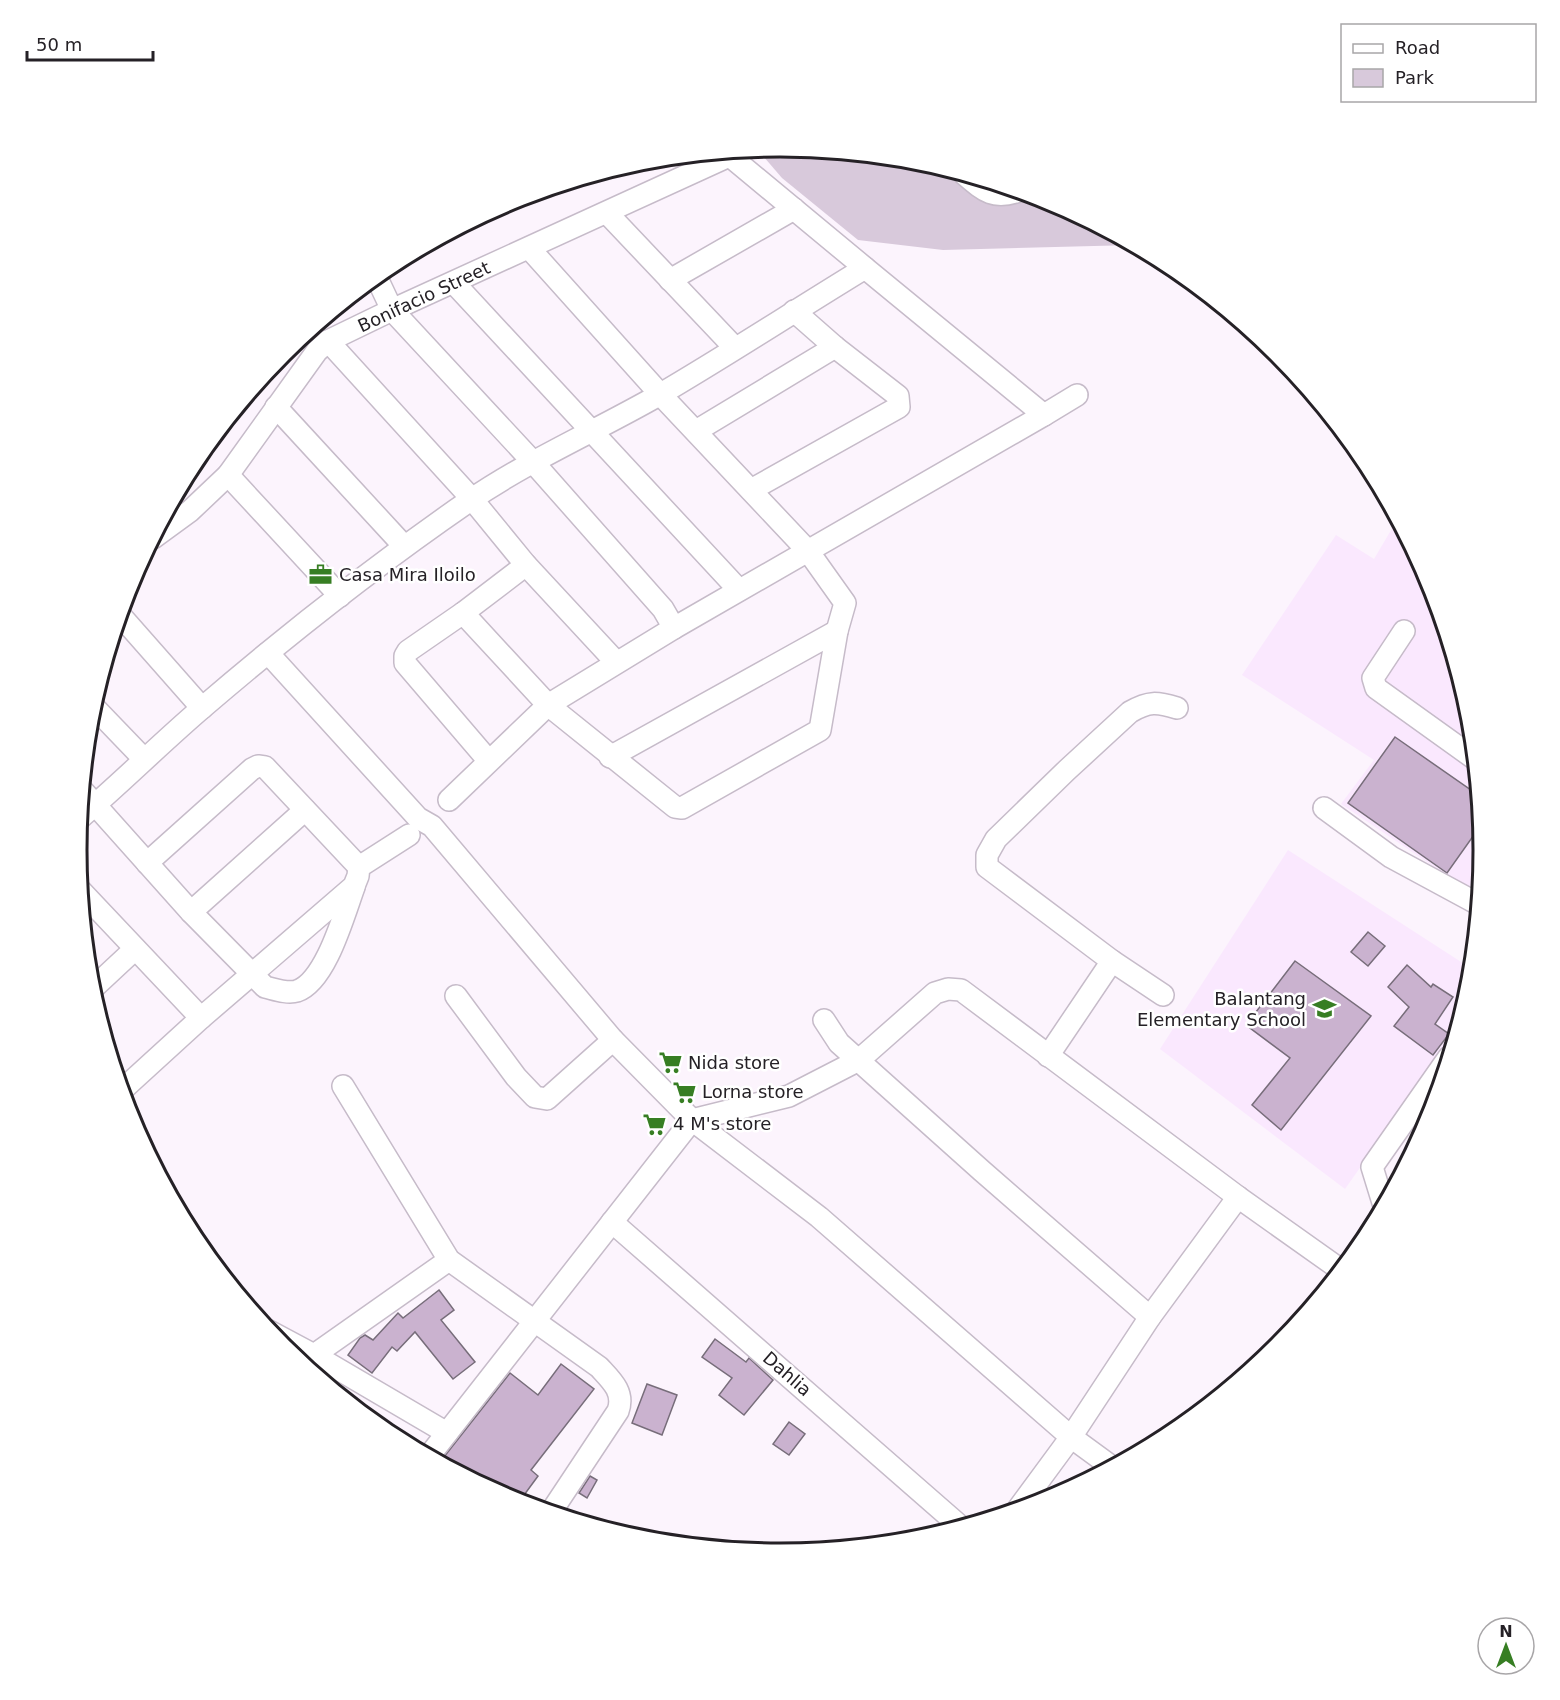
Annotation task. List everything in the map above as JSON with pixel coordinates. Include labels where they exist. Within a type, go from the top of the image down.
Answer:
[{"type":"street","points":[[732,158],[1044,415]]},
{"type":"street","name":"Bonifacio Street","points":[[178,509],[228,475],[317,351],[328,341],[607,213],[714,160]]},
{"type":"street","points":[[979,187],[995,195],[1006,195]]},
{"type":"street","points":[[670,280],[794,209]]},
{"type":"street","points":[[607,213],[735,348]]},
{"type":"street","points":[[464,613],[548,705],[675,807],[688,806],[820,730],[837,631],[845,603],[808,551],[528,249]]},
{"type":"street","points":[[357,877],[328,957],[304,986],[296,992],[265,987],[191,912],[89,797],[144,759],[274,648],[404,546],[472,499],[533,462],[594,432],[660,394],[865,268]]},
{"type":"street","points":[[454,283],[739,590]]},
{"type":"street","points":[[380,285],[392,310],[533,462],[663,609],[674,628]]},
{"type":"street","points":[[751,490],[899,407],[900,403],[898,396],[835,347],[794,311]]},
{"type":"street","points":[[328,341],[472,499],[526,565],[616,662]]},
{"type":"street","points":[[696,431],[835,347]]},
{"type":"street","points":[[448,800],[548,705],[674,628],[1077,395]]},
{"type":"street","points":[[276,406],[404,546]]},
{"type":"street","points":[[228,475],[340,596]]},
{"type":"street","points":[[488,760],[405,663],[405,656],[408,651],[464,613],[526,565]]},
{"type":"street","points":[[126,622],[202,708]]},
{"type":"street","points":[[610,757],[837,631]]},
{"type":"street","points":[[1404,631],[1374,678],[1376,688],[1466,753]]},
{"type":"street","points":[[274,648],[416,807],[428,810],[432,826],[614,1040],[692,1120],[819,1217],[1071,1437],[1105,1462]]},
{"type":"street","points":[[1163,995],[1112,961],[987,867],[987,855],[996,839],[1130,712],[1142,705],[1158,702],[1177,708]]},
{"type":"street","points":[[100,714],[144,759]]},
{"type":"street","points":[[147,863],[258,766],[265,767],[305,810],[357,877]]},
{"type":"street","points":[[1324,808],[1391,857],[1471,900]]},
{"type":"street","points":[[191,912],[305,810]]},
{"type":"street","points":[[128,1084],[252,975],[357,877],[409,835]]},
{"type":"street","points":[[89,905],[201,1018]]},
{"type":"street","points":[[100,982],[135,949]]},
{"type":"street","points":[[1048,1056],[1112,961]]},
{"type":"street","points":[[433,1450],[692,1120],[789,1096],[859,1060],[935,993],[948,989],[961,990],[1238,1197],[1335,1265]]},
{"type":"street","points":[[456,996],[516,1077],[535,1097],[547,1099],[614,1040]]},
{"type":"street","points":[[824,1020],[839,1043],[1150,1317]]},
{"type":"street","points":[[1381,1195],[1372,1167],[1434,1079]]},
{"type":"street","points":[[343,1086],[449,1260],[599,1367],[620,1394],[621,1402],[618,1411],[555,1505]]},
{"type":"street","points":[[1027,1497],[1071,1437],[1150,1317],[1238,1197]]},
{"type":"street","name":"Dahlia","points":[[612,1222],[954,1520]]},
{"type":"street","points":[[314,1355],[449,1260]]},
{"type":"street","points":[[295,1345],[447,1433]]},
{"type":"shaded area","points":[[1393,527],[1420,585],[1449,671],[1460,715],[1472,805],[1472,892],[1341,804],[1374,760],[1242,675],[1336,535],[1374,559]]},
{"type":"shaded area","name":"Balantang Elementary School","points":[[1288,850],[1463,963],[1443,1050],[1345,1189],[1160,1049]]},
{"type":"green space","points":[[764,157],[825,158],[915,170],[1003,194],[1087,228],[1118,245],[943,250],[858,240],[782,178]]},
{"type":"building","points":[[1395,737],[1470,790],[1473,837],[1447,873],[1348,803]]},
{"type":"building","points":[[1368,932],[1385,946],[1368,966],[1351,952]]},
{"type":"building","points":[[1295,961],[1371,1016],[1281,1130],[1252,1105],[1290,1058],[1246,1025]]},
{"type":"building","points":[[1407,965],[1431,987],[1433,984],[1453,997],[1435,1024],[1448,1033],[1433,1055],[1394,1026],[1409,1007],[1388,987]]},
{"type":"building","points":[[439,1290],[454,1310],[441,1320],[475,1362],[453,1379],[415,1332],[397,1351],[392,1347],[372,1373],[348,1355],[360,1338],[365,1335],[373,1340],[398,1313],[403,1318]]},
{"type":"building","points":[[715,1339],[746,1362],[749,1358],[773,1380],[744,1415],[719,1395],[732,1378],[702,1357]]},
{"type":"building","points":[[561,1364],[594,1389],[531,1470],[538,1476],[525,1494],[473,1472],[444,1456],[510,1373],[538,1395]]},
{"type":"building","points":[[647,1384],[677,1395],[662,1435],[632,1423]]},
{"type":"building","points":[[789,1422],[805,1434],[789,1455],[773,1444]]},
{"type":"building","points":[[590,1476],[597,1480],[587,1498],[579,1493]]},
{"type":"place","name":"Casa Mira Iloilo","points":[[321,575]]},
{"type":"place","name":"Balantang Elementary School","points":[[1324,1009]]},
{"type":"place","name":"Nida store","points":[[670,1063]]},
{"type":"place","name":"Lorna store","points":[[684,1092]]},
{"type":"place","name":"4 M's store","points":[[655,1124]]}]
